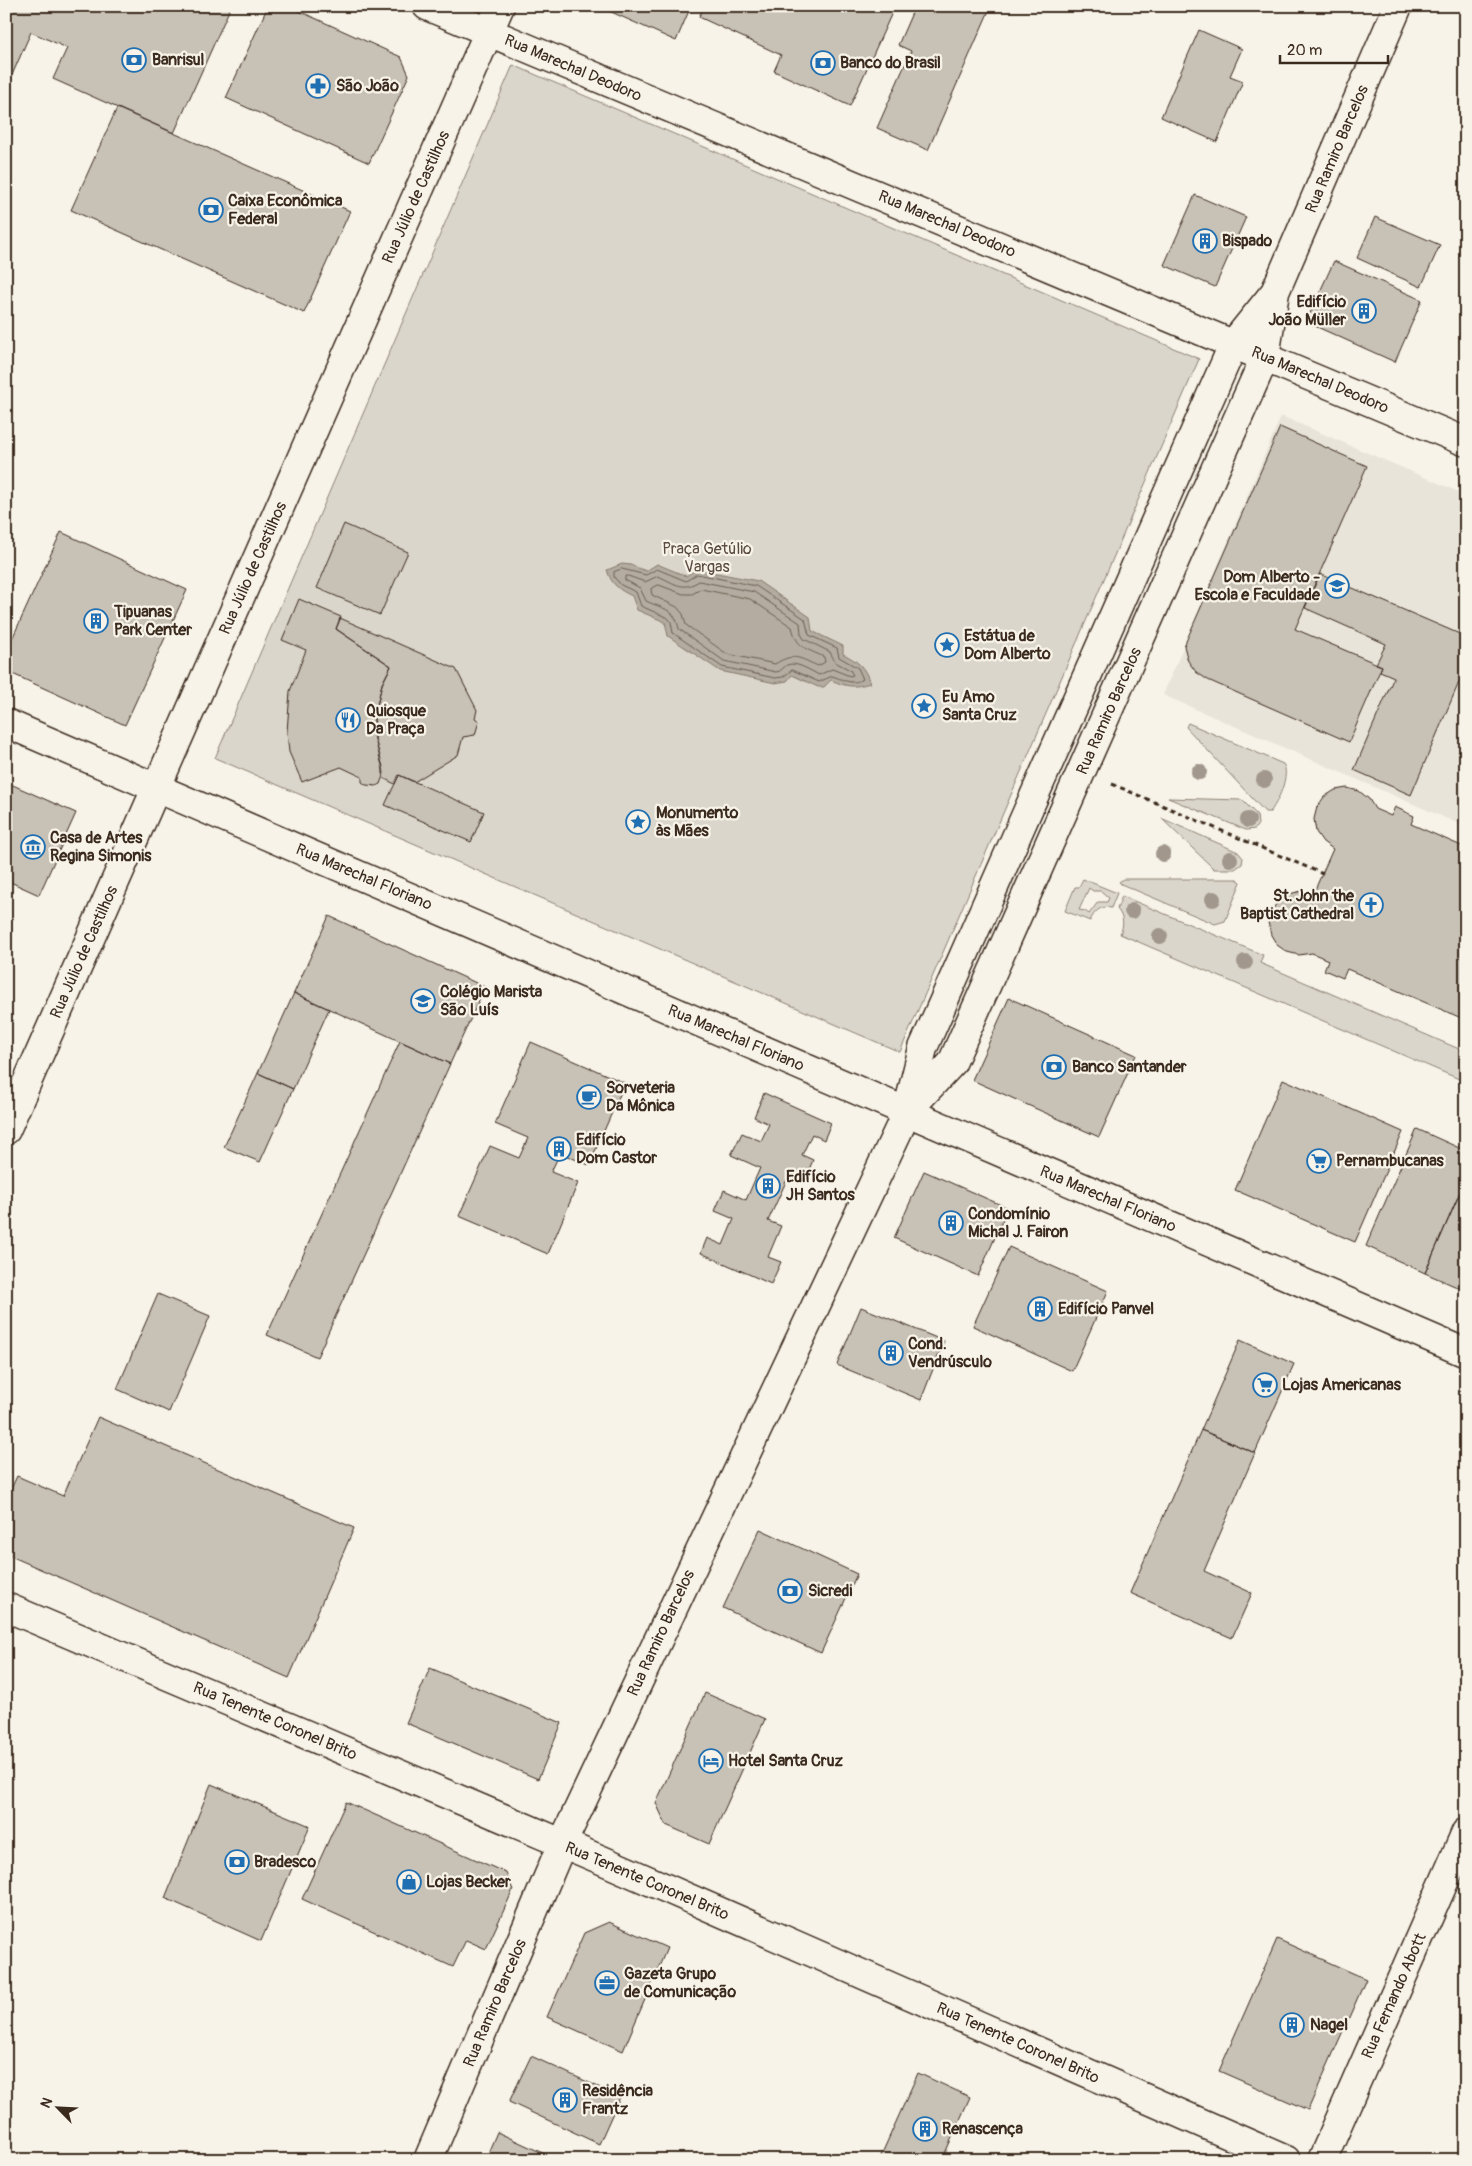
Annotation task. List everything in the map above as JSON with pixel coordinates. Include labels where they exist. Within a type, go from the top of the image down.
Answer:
[{"type":"street","name":"Rua Marechal Deodoro","points":[[427,6],[1466,442]]},
{"type":"street","name":"Rua Júlio de Castilhos","points":[[6,1130],[500,6]]},
{"type":"street","name":"Rua Ramiro Barcelos","points":[[907,1112],[952,1062],[1082,771],[1265,357],[1275,292],[1398,6]]},
{"type":"street","name":"Rua Ramiro Barcelos","points":[[428,2160],[562,1844],[907,1112],[923,1048],[1234,344],[1275,292]]},
{"type":"street","name":"Rua Marechal Floriano","points":[[6,723],[1466,1353]]},
{"type":"street","name":"Rua Tenente Coronel Brito","points":[[6,1607],[562,1844],[1286,2160]]},
{"type":"street","name":"Rua Fernando Abott","points":[[1322,2160],[1466,1832]]},
{"type":"path","points":[[1082,771],[1323,874]]},
{"type":"shaded area","name":"Dom Alberto - Escola e Faculdade","points":[[1281,416],[1466,495],[1466,827],[1163,695]]},
{"type":"green space","name":"Praça Getúlio Vargas","points":[[513,65],[1199,359],[900,1052],[215,758]]},
{"type":"green space","points":[[1188,723],[1283,764],[1285,769],[1284,781],[1276,803],[1270,812],[1265,812],[1186,727]]},
{"type":"green space","points":[[1168,798],[1242,800],[1257,815],[1258,824],[1255,829],[1246,830]]},
{"type":"green space","points":[[1161,818],[1238,852],[1243,858],[1242,864],[1235,869],[1214,869]]},
{"type":"green space","points":[[1083,879],[1117,893],[1111,908],[1107,907],[1098,910],[1090,921],[1065,911],[1075,887],[1079,887]],"holes":[[[1089,888],[1093,891],[1101,891],[1109,898],[1107,902],[1098,902],[1089,914],[1079,910]]]},
{"type":"green space","points":[[1123,879],[1237,879],[1241,882],[1225,921],[1215,924],[1121,884],[1119,882]]},
{"type":"green space","points":[[1122,896],[1263,955],[1260,963],[1466,1052],[1466,1082],[1120,934],[1123,921],[1117,909]]},
{"type":"water","points":[[622,564],[631,565],[646,571],[657,564],[686,576],[696,569],[758,581],[810,617],[812,631],[843,646],[843,654],[860,665],[870,683],[851,686],[831,680],[824,687],[818,687],[792,675],[787,681],[775,683],[720,671],[668,636],[665,622],[637,610],[632,596],[616,586],[607,570]]},
{"type":"building","name":"Banrisul","points":[[6,6],[231,6],[174,133],[53,79],[67,48],[31,32],[12,75],[6,73]]},
{"type":"building","name":"São João","points":[[268,6],[288,6],[401,57],[409,75],[369,163],[226,98]]},
{"type":"building","points":[[598,6],[691,6],[676,41]]},
{"type":"building","name":"Banco do Brasil","points":[[704,6],[895,6],[850,106],[774,71],[781,55],[699,17]]},
{"type":"building","points":[[915,6],[991,6],[928,150],[877,128],[911,51],[898,45]]},
{"type":"building","points":[[1199,30],[1242,49],[1230,76],[1243,81],[1217,142],[1161,117]]},
{"type":"building","points":[[1466,33],[1466,46],[1461,44]]},
{"type":"building","name":"Caixa Econômica Federal","points":[[117,108],[350,211],[304,313],[71,210]]},
{"type":"building","name":"Bispado","points":[[1195,195],[1246,217],[1215,287],[1164,265]]},
{"type":"building","points":[[1375,217],[1440,245],[1421,287],[1357,258]]},
{"type":"building","name":"Edifício João Müller","points":[[1334,261],[1422,300],[1395,362],[1306,322]]},
{"type":"building","points":[[1280,427],[1367,466],[1295,629],[1382,666],[1349,742],[1208,680],[1196,672],[1188,661],[1184,646]]},
{"type":"building","points":[[344,524],[408,552],[380,615],[317,588]]},
{"type":"building","name":"Tipuanas Park Center","points":[[61,532],[187,590],[125,725],[6,671],[6,652]]},
{"type":"building","points":[[1320,574],[1462,635],[1466,626],[1466,683],[1460,680],[1411,795],[1354,770],[1394,677],[1380,671],[1382,666],[1376,664],[1386,644],[1305,608]]},
{"type":"building","points":[[299,599],[341,617],[336,629],[391,666],[382,684],[374,718],[375,739],[384,773],[380,784],[376,786],[366,785],[362,782],[362,777],[341,767],[302,782],[289,752],[287,732],[290,691],[306,650],[282,640]]},
{"type":"building","points":[[340,618],[456,669],[477,710],[475,718],[479,721],[475,735],[463,737],[458,755],[414,782],[399,775],[395,784],[383,778],[383,767],[375,739],[374,718],[382,684],[391,666],[336,629]]},
{"type":"building","points":[[399,775],[484,812],[471,842],[385,805]]},
{"type":"building","name":"Casa de Artes Regina Simonis","points":[[6,782],[76,813],[39,895],[6,880]]},
{"type":"building","name":"St. John the Baptist Cathedral","points":[[1347,788],[1359,791],[1369,799],[1375,809],[1391,816],[1395,807],[1414,816],[1411,824],[1466,848],[1466,1020],[1347,969],[1343,978],[1324,970],[1328,960],[1312,953],[1299,955],[1287,952],[1277,945],[1271,935],[1268,922],[1272,910],[1279,900],[1289,894],[1302,891],[1313,894],[1333,849],[1323,842],[1316,832],[1314,819],[1317,807],[1324,797],[1335,790]]},
{"type":"building","points":[[329,916],[485,987],[450,1064],[294,993]]},
{"type":"building","points":[[294,993],[329,1009],[293,1089],[258,1073]]},
{"type":"building","name":"Banco Santander","points":[[1009,998],[1136,1055],[1099,1137],[972,1080]]},
{"type":"building","points":[[400,1041],[450,1064],[317,1357],[267,1335]]},
{"type":"building","name":"Edifício Dom Castor","points":[[531,1042],[625,1083],[589,1165],[560,1153],[551,1172],[578,1183],[548,1254],[459,1216],[490,1146],[519,1158],[528,1138],[495,1124]]},
{"type":"building","points":[[258,1073],[293,1089],[260,1162],[224,1147]]},
{"type":"building","name":"Pernambucanas","points":[[1283,1079],[1403,1132],[1355,1242],[1235,1190]]},
{"type":"building","name":"Edifício JH Santos","points":[[764,1093],[831,1123],[824,1140],[812,1134],[802,1155],[813,1160],[804,1182],[789,1175],[768,1221],[781,1226],[768,1257],[781,1262],[771,1284],[701,1253],[707,1238],[723,1245],[734,1219],[715,1211],[724,1190],[746,1200],[760,1168],[731,1155],[742,1133],[761,1141],[769,1124],[754,1117]]},
{"type":"building","points":[[1417,1129],[1466,1151],[1466,1179],[1425,1273],[1366,1246]]},
{"type":"building","name":"Condomínio Michal J. Fairon","points":[[924,1171],[1008,1208],[978,1276],[894,1238]]},
{"type":"building","points":[[1466,1178],[1466,1291],[1425,1273]]},
{"type":"building","name":"Edifício Panvel","points":[[1009,1247],[1108,1291],[1072,1371],[973,1326]]},
{"type":"building","points":[[158,1294],[210,1316],[169,1412],[117,1389]]},
{"type":"building","name":"Cond. Vendrúsculo","points":[[861,1307],[944,1341],[921,1400],[837,1365]]},
{"type":"building","points":[[1240,1340],[1294,1364],[1255,1453],[1201,1430]]},
{"type":"building","points":[[98,1417],[354,1528],[289,1678],[6,1554],[6,1500],[17,1476],[63,1496]]},
{"type":"building","points":[[1201,1430],[1255,1453],[1204,1571],[1252,1593],[1232,1638],[1130,1593]]},
{"type":"building","name":"Sicredi","points":[[760,1529],[857,1574],[821,1653],[723,1608]]},
{"type":"building","points":[[430,1668],[562,1723],[538,1779],[406,1723]]},
{"type":"building","name":"Hotel Santa Cruz","points":[[705,1693],[765,1719],[709,1844],[666,1825],[656,1803]]},
{"type":"building","name":"Bradesco","points":[[211,1784],[310,1826],[261,1941],[165,1898]]},
{"type":"building","name":"Lojas Becker","points":[[346,1802],[506,1873],[513,1890],[486,1949],[466,1940],[453,1967],[302,1899]]},
{"type":"building","name":"Gazeta Grupo de Comunicação","points":[[609,1922],[667,1948],[623,2051],[547,2017],[584,1933]]},
{"type":"building","name":"Nagel","points":[[1277,1939],[1366,1979],[1308,2110],[1219,2071]]},
{"type":"building","name":"Residência Frantz","points":[[531,2056],[620,2097],[599,2144],[509,2102]]},
{"type":"building","name":"Renascença","points":[[918,2073],[970,2097],[942,2160],[879,2160]]},
{"type":"building","points":[[497,2132],[549,2156],[547,2160],[485,2160]]},
{"type":"place","name":"Banrisul","points":[[134,60]]},
{"type":"place","name":"Banco do Brasil","points":[[823,63]]},
{"type":"place","name":"São João","points":[[318,86]]},
{"type":"place","name":"Caixa Econômica Federal","points":[[211,210]]},
{"type":"place","name":"Bispado","points":[[1205,241]]},
{"type":"place","name":"Edifício João Müller","points":[[1364,311]]},
{"type":"place","name":"Dom Alberto - Escola e Faculdade","points":[[1337,586]]},
{"type":"place","name":"Tipuanas Park Center","points":[[96,621]]},
{"type":"place","name":"Estátua de Dom Alberto","points":[[947,645]]},
{"type":"place","name":"Eu Amo Santa Cruz","points":[[924,706]]},
{"type":"place","name":"Quiosque Da Praça","points":[[348,720]]},
{"type":"place","name":"Monumento às Mães","points":[[638,822]]},
{"type":"place","name":"Casa de Artes Regina Simonis","points":[[33,847]]},
{"type":"place","name":"St. John the Baptist Cathedral","points":[[1371,905]]},
{"type":"place","name":"Colégio Marista São Luís","points":[[423,1001]]},
{"type":"place","name":"Banco Santander","points":[[1054,1067]]},
{"type":"place","name":"Sorveteria Da Mônica","points":[[589,1097]]},
{"type":"place","name":"Edifício Dom Castor","points":[[559,1149]]},
{"type":"place","name":"Pernambucanas","points":[[1319,1161]]},
{"type":"place","name":"Edifício JH Santos","points":[[768,1186]]},
{"type":"place","name":"Condomínio Michal J. Fairon","points":[[951,1223]]},
{"type":"place","name":"Edifício Panvel","points":[[1040,1309]]},
{"type":"place","name":"Cond. Vendrúsculo","points":[[891,1353]]},
{"type":"place","name":"Lojas Americanas","points":[[1265,1385]]},
{"type":"place","name":"Sicredi","points":[[790,1591]]},
{"type":"place","name":"Hotel Santa Cruz","points":[[711,1761]]},
{"type":"place","name":"Bradesco","points":[[237,1862]]},
{"type":"place","name":"Lojas Becker","points":[[409,1882]]},
{"type":"place","name":"Gazeta Grupo de Comunicação","points":[[607,1983]]},
{"type":"place","name":"Nagel","points":[[1292,2025]]},
{"type":"place","name":"Residência Frantz","points":[[565,2100]]},
{"type":"place","name":"Renascença","points":[[925,2129]]}]
